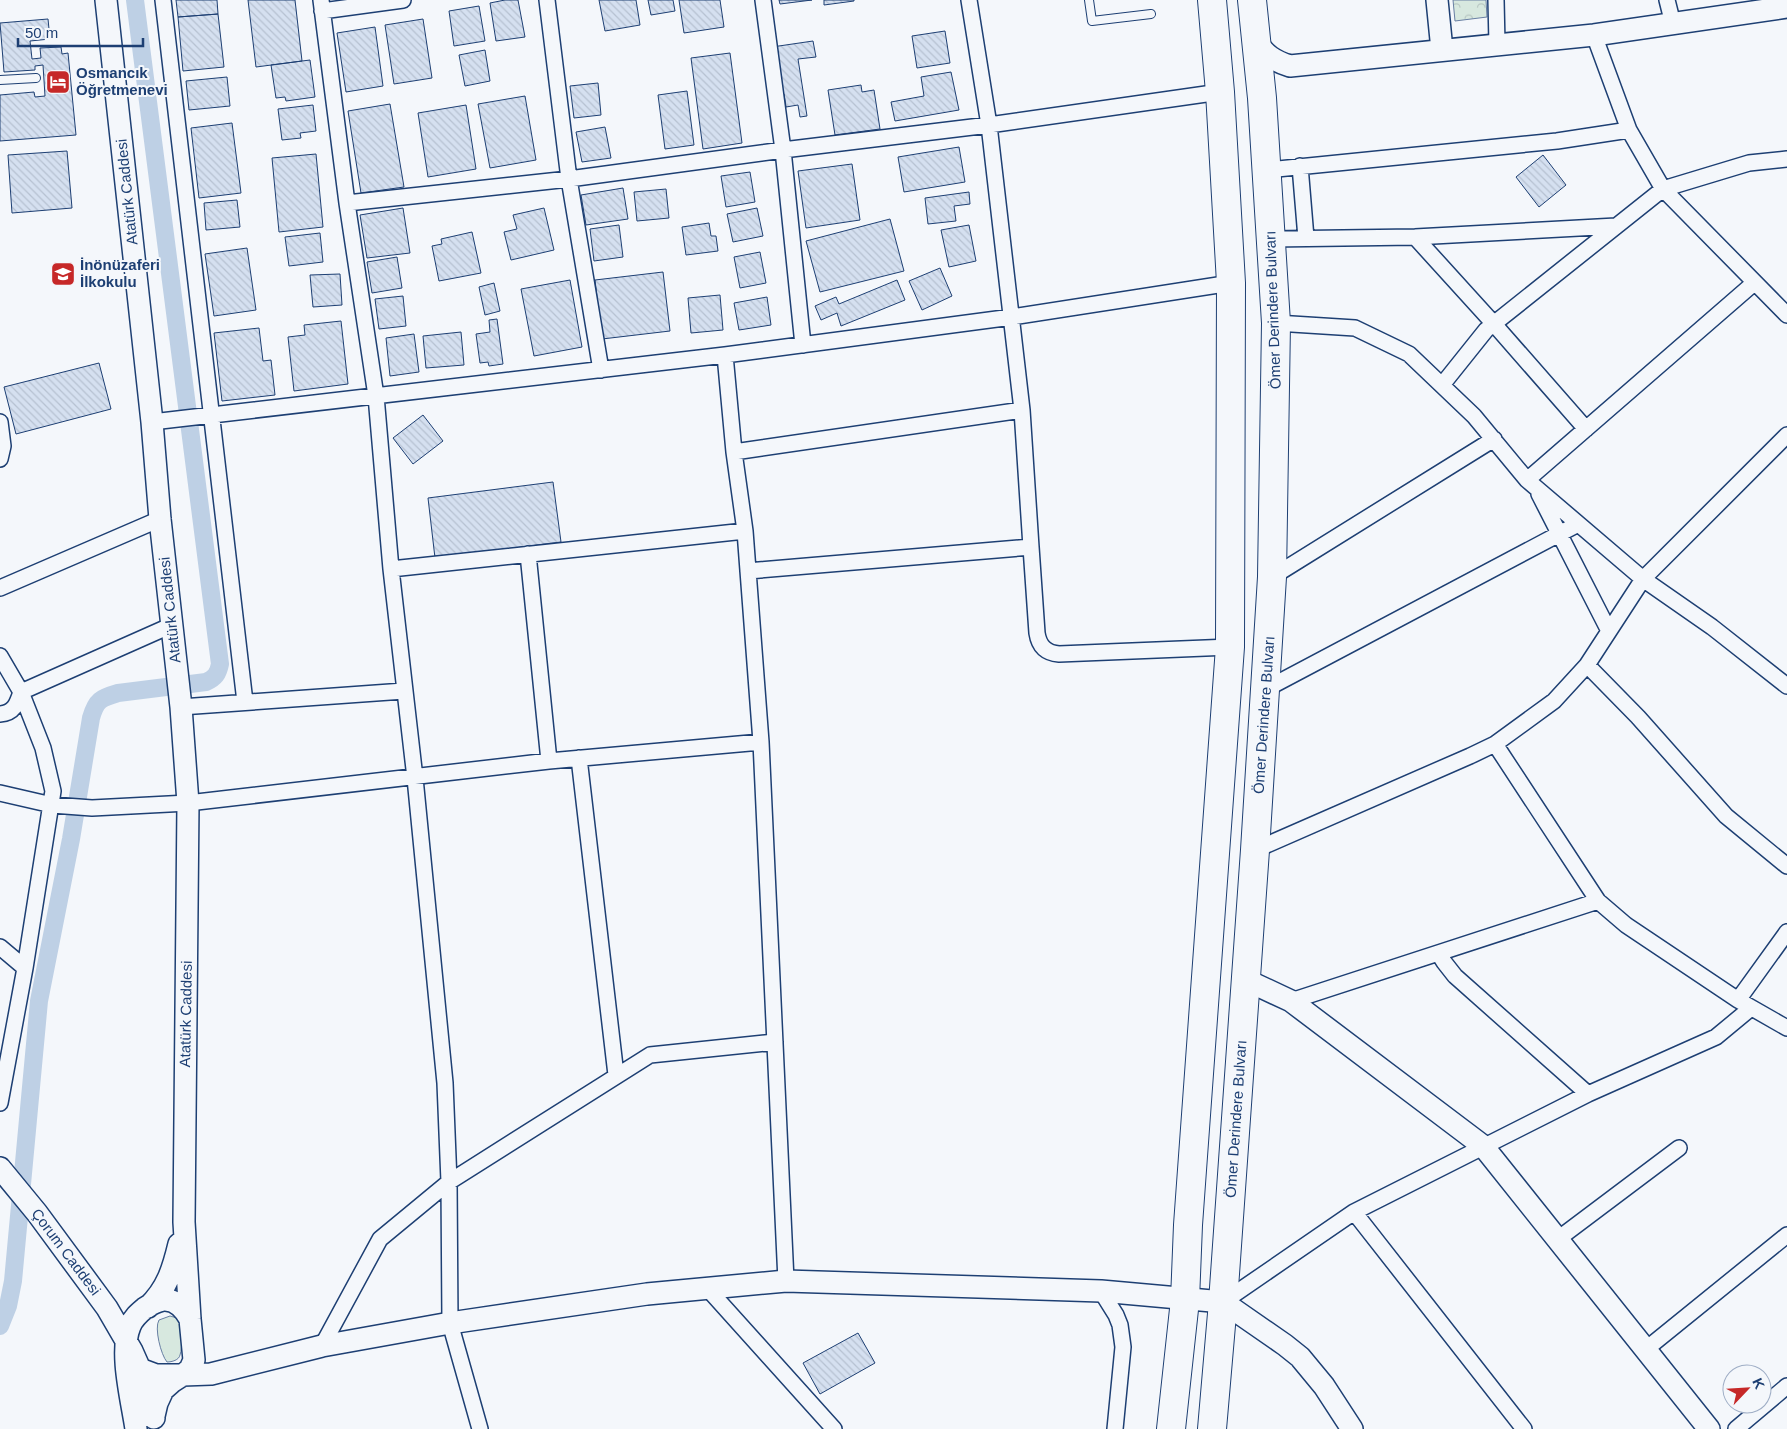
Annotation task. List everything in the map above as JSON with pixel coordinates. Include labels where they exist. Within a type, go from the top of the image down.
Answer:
[{"type":"highway","points":[[1171,1429],[1185,1300],[1189,1205],[1230,647],[1230,284],[1220,92],[1212,0]]},
{"type":"highway","name":"Ömer Derindere Bulvarı","points":[[1212,1429],[1246,980],[1272,577],[1276,323],[1262,98],[1252,0]]},
{"type":"street","name":"Atatürk Caddesi","points":[[106,0],[152,422],[160,519],[181,707],[188,803],[184,1222]]},
{"type":"street","points":[[163,0],[245,702]]},
{"type":"street","points":[[403,0],[322,5],[347,203],[376,396],[391,568],[415,778],[445,1083],[449,1182],[450,1323],[480,1429]]},
{"type":"street","points":[[547,0],[568,179],[601,370]]},
{"type":"street","points":[[763,0],[783,150],[803,345]]},
{"type":"street","points":[[969,0],[989,125],[1012,317],[1022,410],[1037,633],[1040,644],[1046,650],[1059,654],[1230,647]]},
{"type":"street","points":[[1437,0],[1442,50]]},
{"type":"street","points":[[1496,0],[1498,44]]},
{"type":"street","points":[[1667,0],[1674,24]]},
{"type":"street","points":[[1256,41],[1262,51],[1270,58],[1290,66],[1594,35],[1787,7]]},
{"type":"street","points":[[1594,35],[1629,130],[1663,189],[1787,315]]},
{"type":"street","points":[[1262,98],[1266,87],[1273,79],[1290,66]]},
{"type":"street","points":[[347,203],[568,179],[989,125],[1220,92]]},
{"type":"street","points":[[1267,170],[1557,141],[1629,130]]},
{"type":"street","points":[[1442,384],[1486,330],[1663,189],[1749,163],[1787,159]]},
{"type":"street","points":[[1300,166],[1306,238]]},
{"type":"street","points":[[1271,239],[1415,237],[1616,226]]},
{"type":"street","points":[[1415,237],[1586,429]]},
{"type":"street","points":[[1531,484],[1586,429],[1754,283]]},
{"type":"street","points":[[152,422],[725,356],[1012,317],[1230,284]]},
{"type":"street","points":[[1276,323],[1355,328],[1410,354],[1474,416],[1531,484],[1643,579],[1712,627],[1786,684]]},
{"type":"street","points":[[725,356],[734,452],[745,530],[761,742],[786,1281]]},
{"type":"street","points":[[734,452],[1022,410]]},
{"type":"street","points":[[0,422],[3,446],[0,459]]},
{"type":"street","points":[[1255,850],[1470,756],[1494,744],[1554,701],[1586,664],[1643,579],[1787,435]]},
{"type":"street","points":[[1272,577],[1494,440]]},
{"type":"street","points":[[1531,484],[1609,631]]},
{"type":"street","points":[[0,588],[160,519]]},
{"type":"street","points":[[1266,689],[1578,524]]},
{"type":"street","points":[[391,568],[745,530]]},
{"type":"street","points":[[748,571],[1031,547]]},
{"type":"street","points":[[528,554],[549,761]]},
{"type":"street","points":[[0,714],[11,711],[16,706],[21,692],[172,625]]},
{"type":"street","points":[[0,656],[21,692],[48,766],[53,790],[52,805],[0,1103]]},
{"type":"street","points":[[1586,664],[1638,717],[1726,816],[1787,866]]},
{"type":"street","points":[[181,707],[404,691]]},
{"type":"street","points":[[0,793],[52,805],[92,808],[188,803],[549,761],[761,742]]},
{"type":"street","points":[[1494,744],[1598,901],[1626,925],[1744,1004],[1787,1028]]},
{"type":"street","points":[[579,758],[616,1075]]},
{"type":"street","points":[[1291,1001],[1598,901]]},
{"type":"street","points":[[1223,1302],[1354,1212],[1588,1094],[1716,1037],[1744,1004],[1787,932]]},
{"type":"street","points":[[0,947],[24,968]]},
{"type":"street","points":[[1439,954],[1455,976],[1588,1094]]},
{"type":"street","points":[[1246,980],[1291,1001],[1484,1146],[1709,1429]]},
{"type":"street","points":[[322,1346],[380,1239],[449,1182],[650,1055],[775,1042]]},
{"type":"street","points":[[1558,1239],[1679,1148]]},
{"type":"street","name":"Çorum Caddesi","points":[[0,1168],[37,1213],[107,1308],[140,1369],[156,1423]]},
{"type":"street","points":[[1354,1212],[1524,1429]]},
{"type":"street","points":[[126,1341],[130,1326],[161,1293],[171,1275],[184,1222]]},
{"type":"street","points":[[156,1423],[157,1403],[163,1390],[188,1368],[190,1319],[184,1222]]},
{"type":"street","points":[[1645,1350],[1787,1235]]},
{"type":"street","points":[[140,1369],[161,1376],[188,1368],[211,1374],[322,1346],[450,1323],[647,1294],[786,1281],[1101,1291],[1223,1302],[1300,1357],[1324,1386],[1352,1429]]},
{"type":"street","points":[[708,1288],[834,1429]]},
{"type":"street","points":[[1101,1291],[1118,1320],[1123,1347],[1115,1429]]},
{"type":"street","points":[[107,1308],[128,1315],[159,1301],[172,1301],[184,1309],[190,1319]]},
{"type":"street","name":"Çorum Caddesi","points":[[126,1341],[127,1364],[136,1429]]},
{"type":"street","points":[[1736,1429],[1787,1386]]},
{"type":"lane","points":[[1089,0],[1092,21],[1151,14]]},
{"type":"lane","points":[[0,80],[36,78]]},
{"type":"green space","points":[[1453,0],[1486,0],[1487,17],[1455,21]]},
{"type":"green space","points":[[170,1316],[177,1318],[181,1347],[178,1358],[167,1362],[161,1348],[157,1329],[159,1320]]},
{"type":"building","points":[[176,0],[217,0],[218,14],[178,17]]},
{"type":"building","points":[[248,0],[295,0],[302,61],[256,67]]},
{"type":"building","points":[[518,0],[525,37],[496,41],[490,3]]},
{"type":"building","points":[[599,0],[636,0],[640,25],[605,31]]},
{"type":"building","points":[[648,0],[673,0],[675,11],[651,15]]},
{"type":"building","points":[[679,0],[720,0],[724,27],[684,33]]},
{"type":"building","points":[[779,0],[812,0],[780,4]]},
{"type":"building","points":[[824,0],[854,0],[854,1],[824,5]]},
{"type":"building","points":[[479,6],[485,41],[454,46],[449,11]]},
{"type":"building","points":[[218,14],[224,67],[183,71],[178,17]]},
{"type":"building","name":"Osmancık Öğretmenevi","points":[[48,19],[50,39],[30,41],[32,59],[41,58],[40,48],[61,47],[62,54],[68,53],[76,135],[0,141],[0,95],[34,92],[35,97],[45,96],[43,65],[35,66],[35,70],[4,72],[0,23]]},
{"type":"building","points":[[423,19],[432,78],[394,84],[385,25]]},
{"type":"building","points":[[375,27],[383,86],[346,92],[337,33]]},
{"type":"building","points":[[945,31],[950,63],[917,68],[912,36]]},
{"type":"building","points":[[813,41],[816,57],[798,59],[807,116],[800,117],[798,105],[786,107],[784,94],[779,95],[772,47]]},
{"type":"building","points":[[485,50],[490,81],[465,86],[459,55]]},
{"type":"building","points":[[730,53],[742,143],[703,149],[691,58]]},
{"type":"building","points":[[310,60],[315,97],[286,101],[285,97],[276,98],[271,65]]},
{"type":"building","points":[[951,72],[959,110],[895,121],[891,102],[924,96],[921,77]]},
{"type":"building","points":[[227,77],[230,106],[189,110],[186,81]]},
{"type":"building","points":[[598,83],[601,115],[574,118],[570,86]]},
{"type":"building","points":[[861,85],[862,92],[874,90],[880,129],[835,135],[828,90]]},
{"type":"building","points":[[687,91],[694,145],[665,149],[658,95]]},
{"type":"building","points":[[525,96],[536,160],[490,168],[478,104]]},
{"type":"building","points":[[390,104],[404,187],[361,193],[348,111]]},
{"type":"building","points":[[313,105],[316,131],[300,133],[301,138],[282,140],[278,109]]},
{"type":"building","points":[[466,105],[476,169],[428,177],[418,113]]},
{"type":"building","points":[[232,123],[241,193],[199,198],[191,128]]},
{"type":"building","points":[[605,127],[611,158],[582,162],[576,132]]},
{"type":"building","points":[[959,147],[965,182],[904,192],[898,157]]},
{"type":"building","points":[[67,151],[72,208],[12,213],[8,155]]},
{"type":"building","points":[[316,154],[323,227],[279,232],[272,158]]},
{"type":"building","points":[[1543,155],[1566,185],[1539,207],[1516,177]]},
{"type":"building","points":[[852,164],[860,220],[806,228],[798,171]]},
{"type":"building","points":[[750,172],[755,202],[726,207],[721,176]]},
{"type":"building","points":[[623,188],[628,219],[586,225],[581,195]]},
{"type":"building","points":[[666,189],[669,218],[637,221],[634,192]]},
{"type":"building","points":[[969,192],[970,204],[954,206],[956,221],[928,224],[925,198]]},
{"type":"building","points":[[237,200],[240,227],[206,230],[204,203]]},
{"type":"building","points":[[403,208],[410,253],[367,258],[360,215]]},
{"type":"building","points":[[544,208],[554,250],[511,260],[504,232],[517,229],[513,215]]},
{"type":"building","points":[[757,208],[763,236],[733,242],[727,214]]},
{"type":"building","points":[[890,219],[904,271],[820,292],[806,241]]},
{"type":"building","points":[[709,223],[711,236],[716,236],[718,251],[686,255],[682,227]]},
{"type":"building","points":[[619,225],[623,257],[594,261],[590,229]]},
{"type":"building","points":[[969,225],[976,261],[949,267],[941,230]]},
{"type":"building","points":[[472,232],[481,273],[439,281],[432,246],[442,244],[441,239]]},
{"type":"building","points":[[320,233],[323,262],[289,266],[285,237]]},
{"type":"building","points":[[247,248],[256,310],[214,316],[205,254]]},
{"type":"building","points":[[760,252],[766,283],[740,288],[734,257]]},
{"type":"building","points":[[397,257],[402,288],[372,293],[367,262]]},
{"type":"building","points":[[940,268],[952,296],[922,310],[909,281]]},
{"type":"building","points":[[663,272],[670,331],[602,339],[595,280]]},
{"type":"building","points":[[340,274],[342,305],[313,307],[310,275]]},
{"type":"building","points":[[570,280],[582,347],[534,356],[521,289]]},
{"type":"building","points":[[897,280],[905,300],[841,326],[837,313],[821,320],[815,306],[836,297],[839,304]]},
{"type":"building","points":[[494,283],[500,311],[485,315],[479,287]]},
{"type":"building","points":[[720,295],[723,330],[691,333],[688,298]]},
{"type":"building","points":[[403,296],[406,326],[379,329],[375,299]]},
{"type":"building","points":[[767,297],[771,325],[739,330],[734,303]]},
{"type":"building","points":[[497,319],[503,364],[489,366],[488,362],[480,363],[476,334],[490,332],[489,320]]},
{"type":"building","points":[[341,321],[348,384],[294,391],[288,337],[305,335],[304,325]]},
{"type":"building","points":[[259,328],[263,361],[271,360],[275,395],[222,401],[214,333]]},
{"type":"building","points":[[461,332],[464,365],[426,368],[423,336]]},
{"type":"building","points":[[414,334],[419,372],[390,376],[386,338]]},
{"type":"building","points":[[99,363],[111,409],[16,434],[4,387]]},
{"type":"building","points":[[423,415],[443,441],[413,464],[393,438]]},
{"type":"building","points":[[553,482],[561,542],[435,558],[428,498]]},
{"type":"building","points":[[858,1333],[875,1363],[820,1394],[803,1363]]},
{"type":"waterway","points":[[0,1326],[8,1306],[13,1281],[39,1001],[71,839],[91,718],[97,703],[107,696],[206,682],[216,675],[220,664],[135,0]]},
{"type":"place","name":"Osmancık Öğretmenevi","points":[[58,82]]},
{"type":"place","name":"İnönüzaferi İlkokulu","points":[[63,274]]}]
